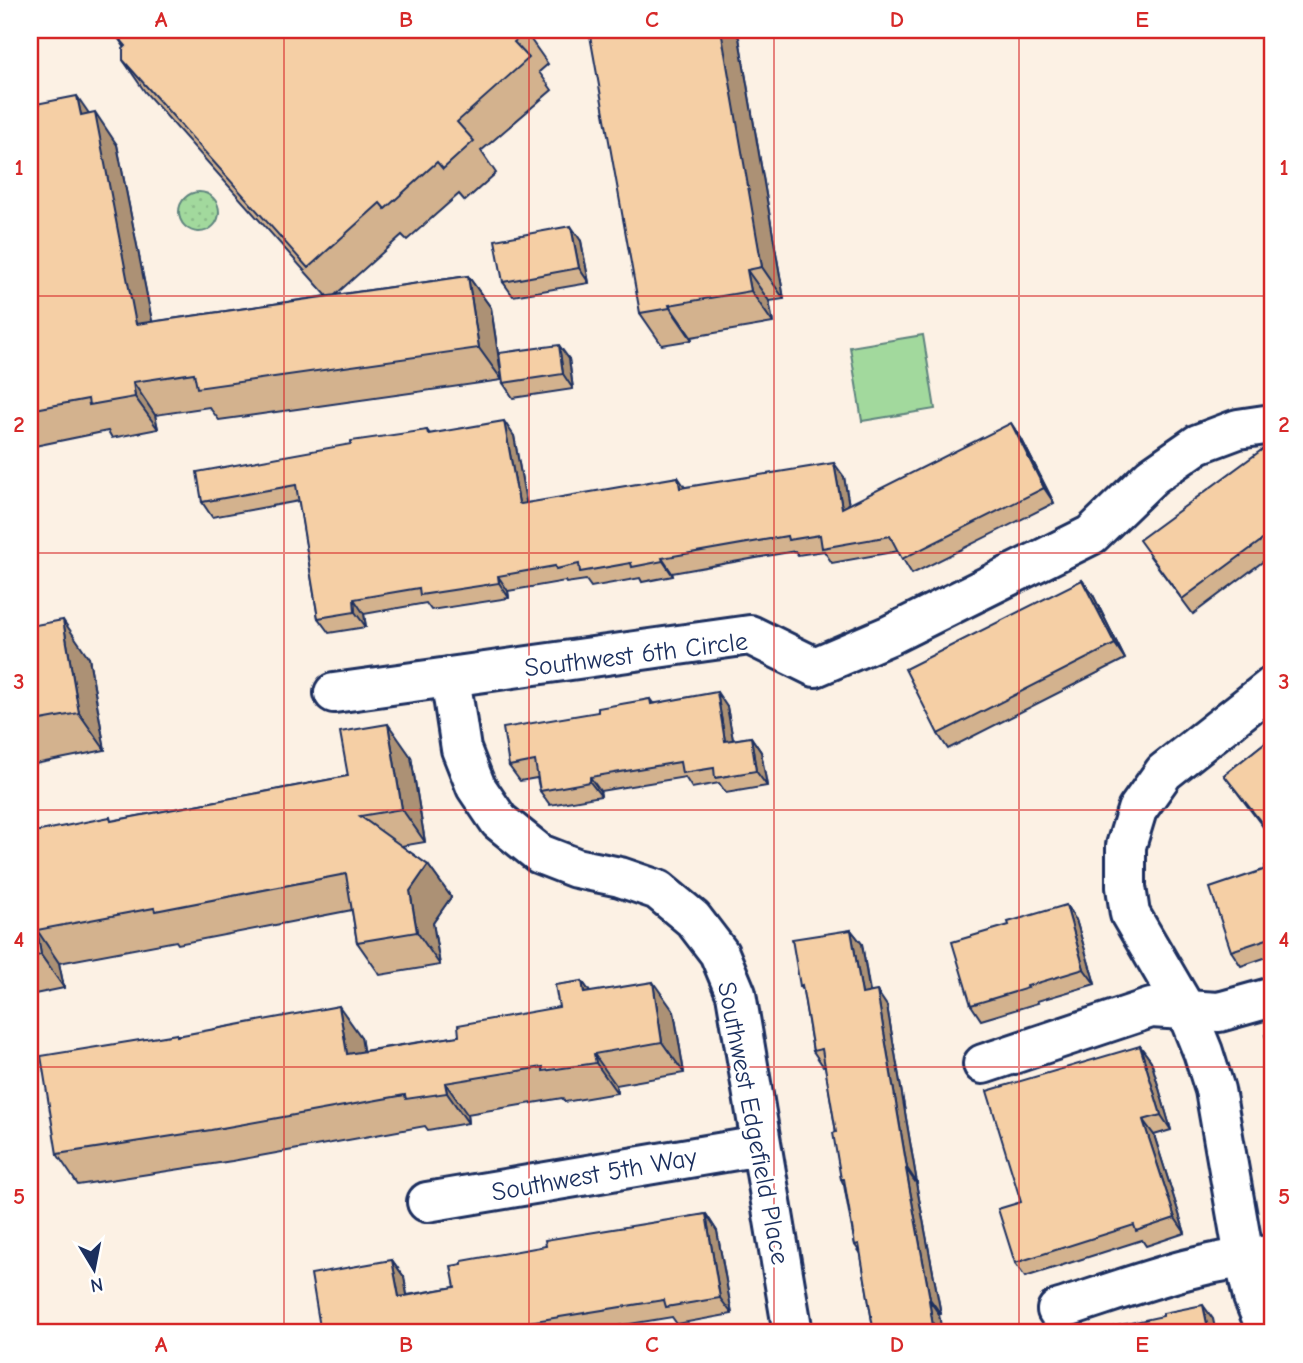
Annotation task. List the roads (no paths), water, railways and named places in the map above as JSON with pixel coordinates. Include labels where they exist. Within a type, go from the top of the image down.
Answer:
[{"type":"street","name":"Southwest 6th Circle","points":[[334,694],[750,635],[815,667],[890,635],[1091,535],[1152,476],[1198,444],[1238,429],[1273,426]]},
{"type":"street","name":"Southwest Edgefield Place","points":[[450,677],[461,749],[476,787],[499,821],[540,853],[576,868],[620,877],[658,890],[693,919],[719,953],[736,994],[793,1333]]},
{"type":"street","points":[[1268,1333],[1253,1297],[1259,1256],[1215,1090],[1186,1010],[1130,914],[1126,887],[1126,846],[1138,810],[1164,772],[1273,686]]},
{"type":"street","points":[[984,1064],[1151,1009],[1219,1012],[1273,997]]},
{"type":"street","name":"Southwest 5th Way","points":[[427,1202],[761,1146]]},
{"type":"street","points":[[1057,1310],[1191,1268],[1259,1256]]}]
